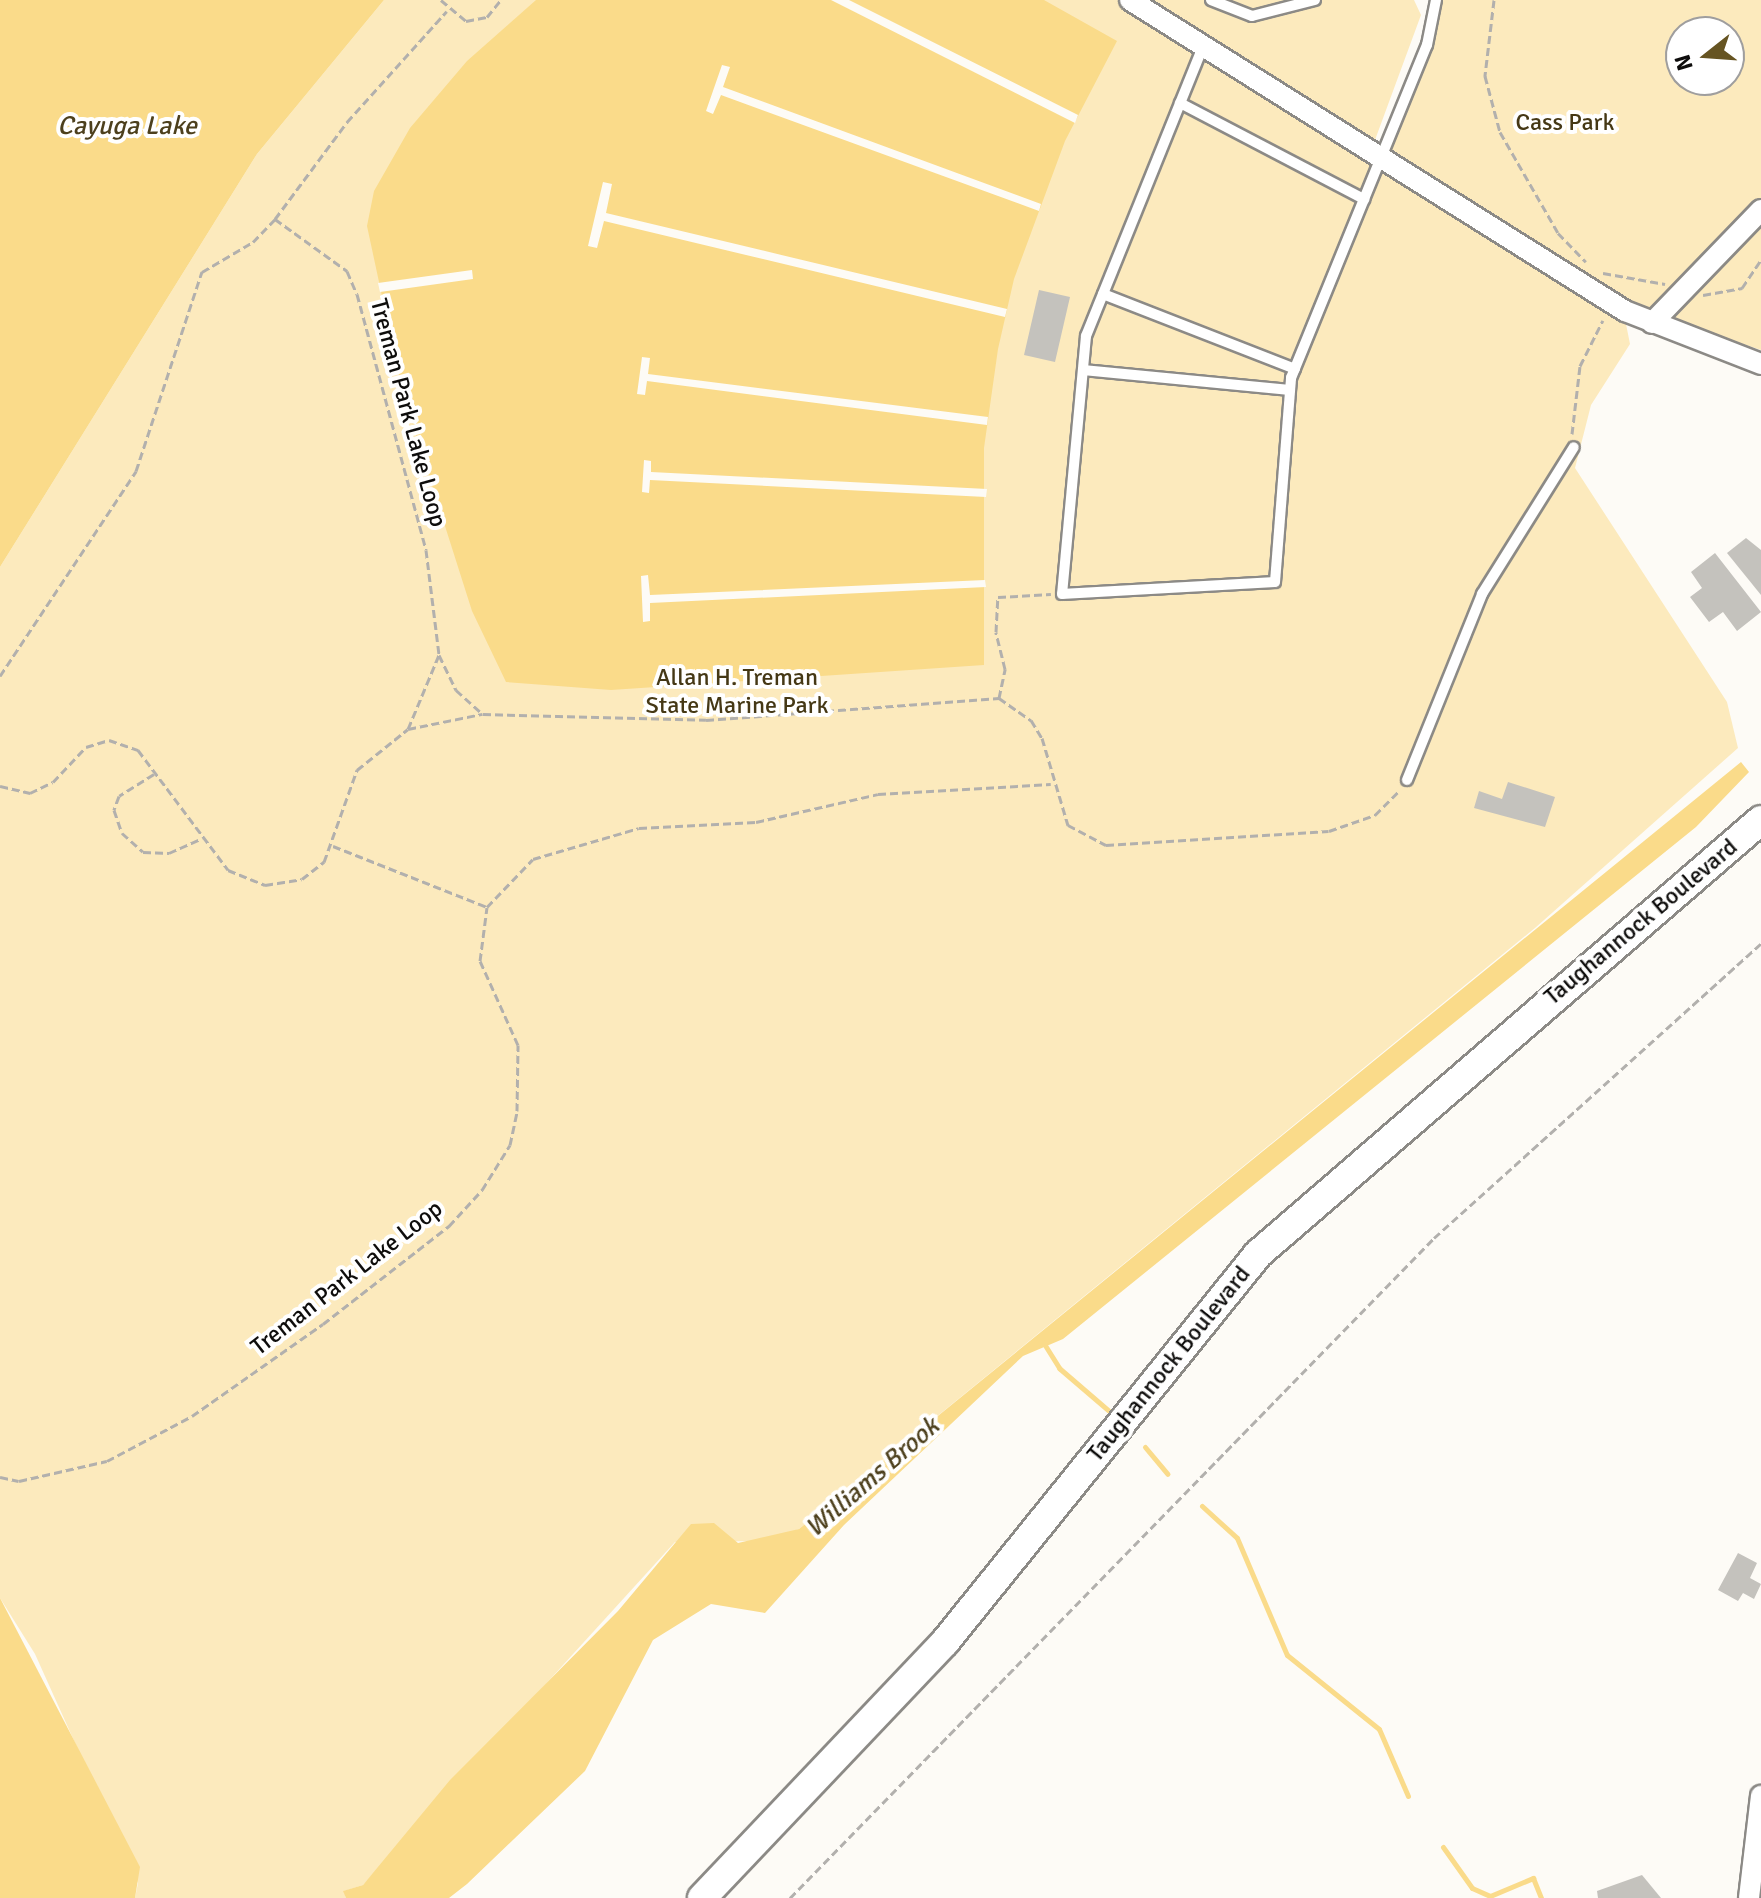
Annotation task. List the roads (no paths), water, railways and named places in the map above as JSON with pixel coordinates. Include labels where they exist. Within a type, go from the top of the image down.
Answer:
[{"type":"main road","name":"Taughannock Boulevard","points":[[702,1898],[955,1631],[1258,1254],[1761,820]]},
{"type":"street","points":[[1130,0],[1383,153],[1652,323],[1761,364]]},
{"type":"street","points":[[1652,323],[1761,210]]},
{"type":"street","points":[[1749,1898],[1761,1796]]},
{"type":"lane","points":[[1211,0],[1252,16],[1315,0]]},
{"type":"lane","points":[[1204,44],[1086,336],[1062,594],[1275,582],[1290,390],[1295,369],[1383,153],[1435,5],[1425,0]]},
{"type":"lane","points":[[1180,103],[1364,199]]},
{"type":"lane","points":[[1103,294],[1295,369]]},
{"type":"lane","points":[[1083,370],[1290,390]]},
{"type":"lane","points":[[1407,780],[1482,594],[1574,447]]},
{"type":"water","name":"Cayuga Lake","points":[[0,0],[384,0],[257,154],[0,567]]},
{"type":"water","name":"Allan H. Treman State Marine Park","points":[[536,0],[1044,0],[1117,41],[1065,141],[1014,279],[998,349],[984,448],[984,665],[611,690],[506,682],[472,611],[403,394],[367,226],[374,191],[410,128],[467,61]]},
{"type":"water","points":[[1741,762],[1749,772],[1696,827],[1063,1339],[1023,1356],[844,1525],[765,1613],[711,1604],[653,1640],[585,1771],[467,1884],[449,1898],[346,1898],[343,1891],[363,1885],[450,1780],[618,1611],[691,1524],[714,1523],[738,1543],[799,1529]]},
{"type":"water","points":[[0,1598],[140,1867],[135,1898],[0,1898]]},
{"type":"waterway","name":"Williams Brook","points":[[1043,1342],[1059,1368],[1108,1410]]},
{"type":"waterway","name":"Williams Brook","points":[[1145,1447],[1168,1474]]},
{"type":"waterway","name":"Williams Brook","points":[[1202,1506],[1237,1538],[1287,1655],[1379,1729],[1408,1796]]},
{"type":"waterway","name":"Williams Brook","points":[[1443,1847],[1472,1888],[1490,1896],[1533,1878],[1541,1898]]},
{"type":"park label","name":"Cass Park","points":[[1565,123]]}]
